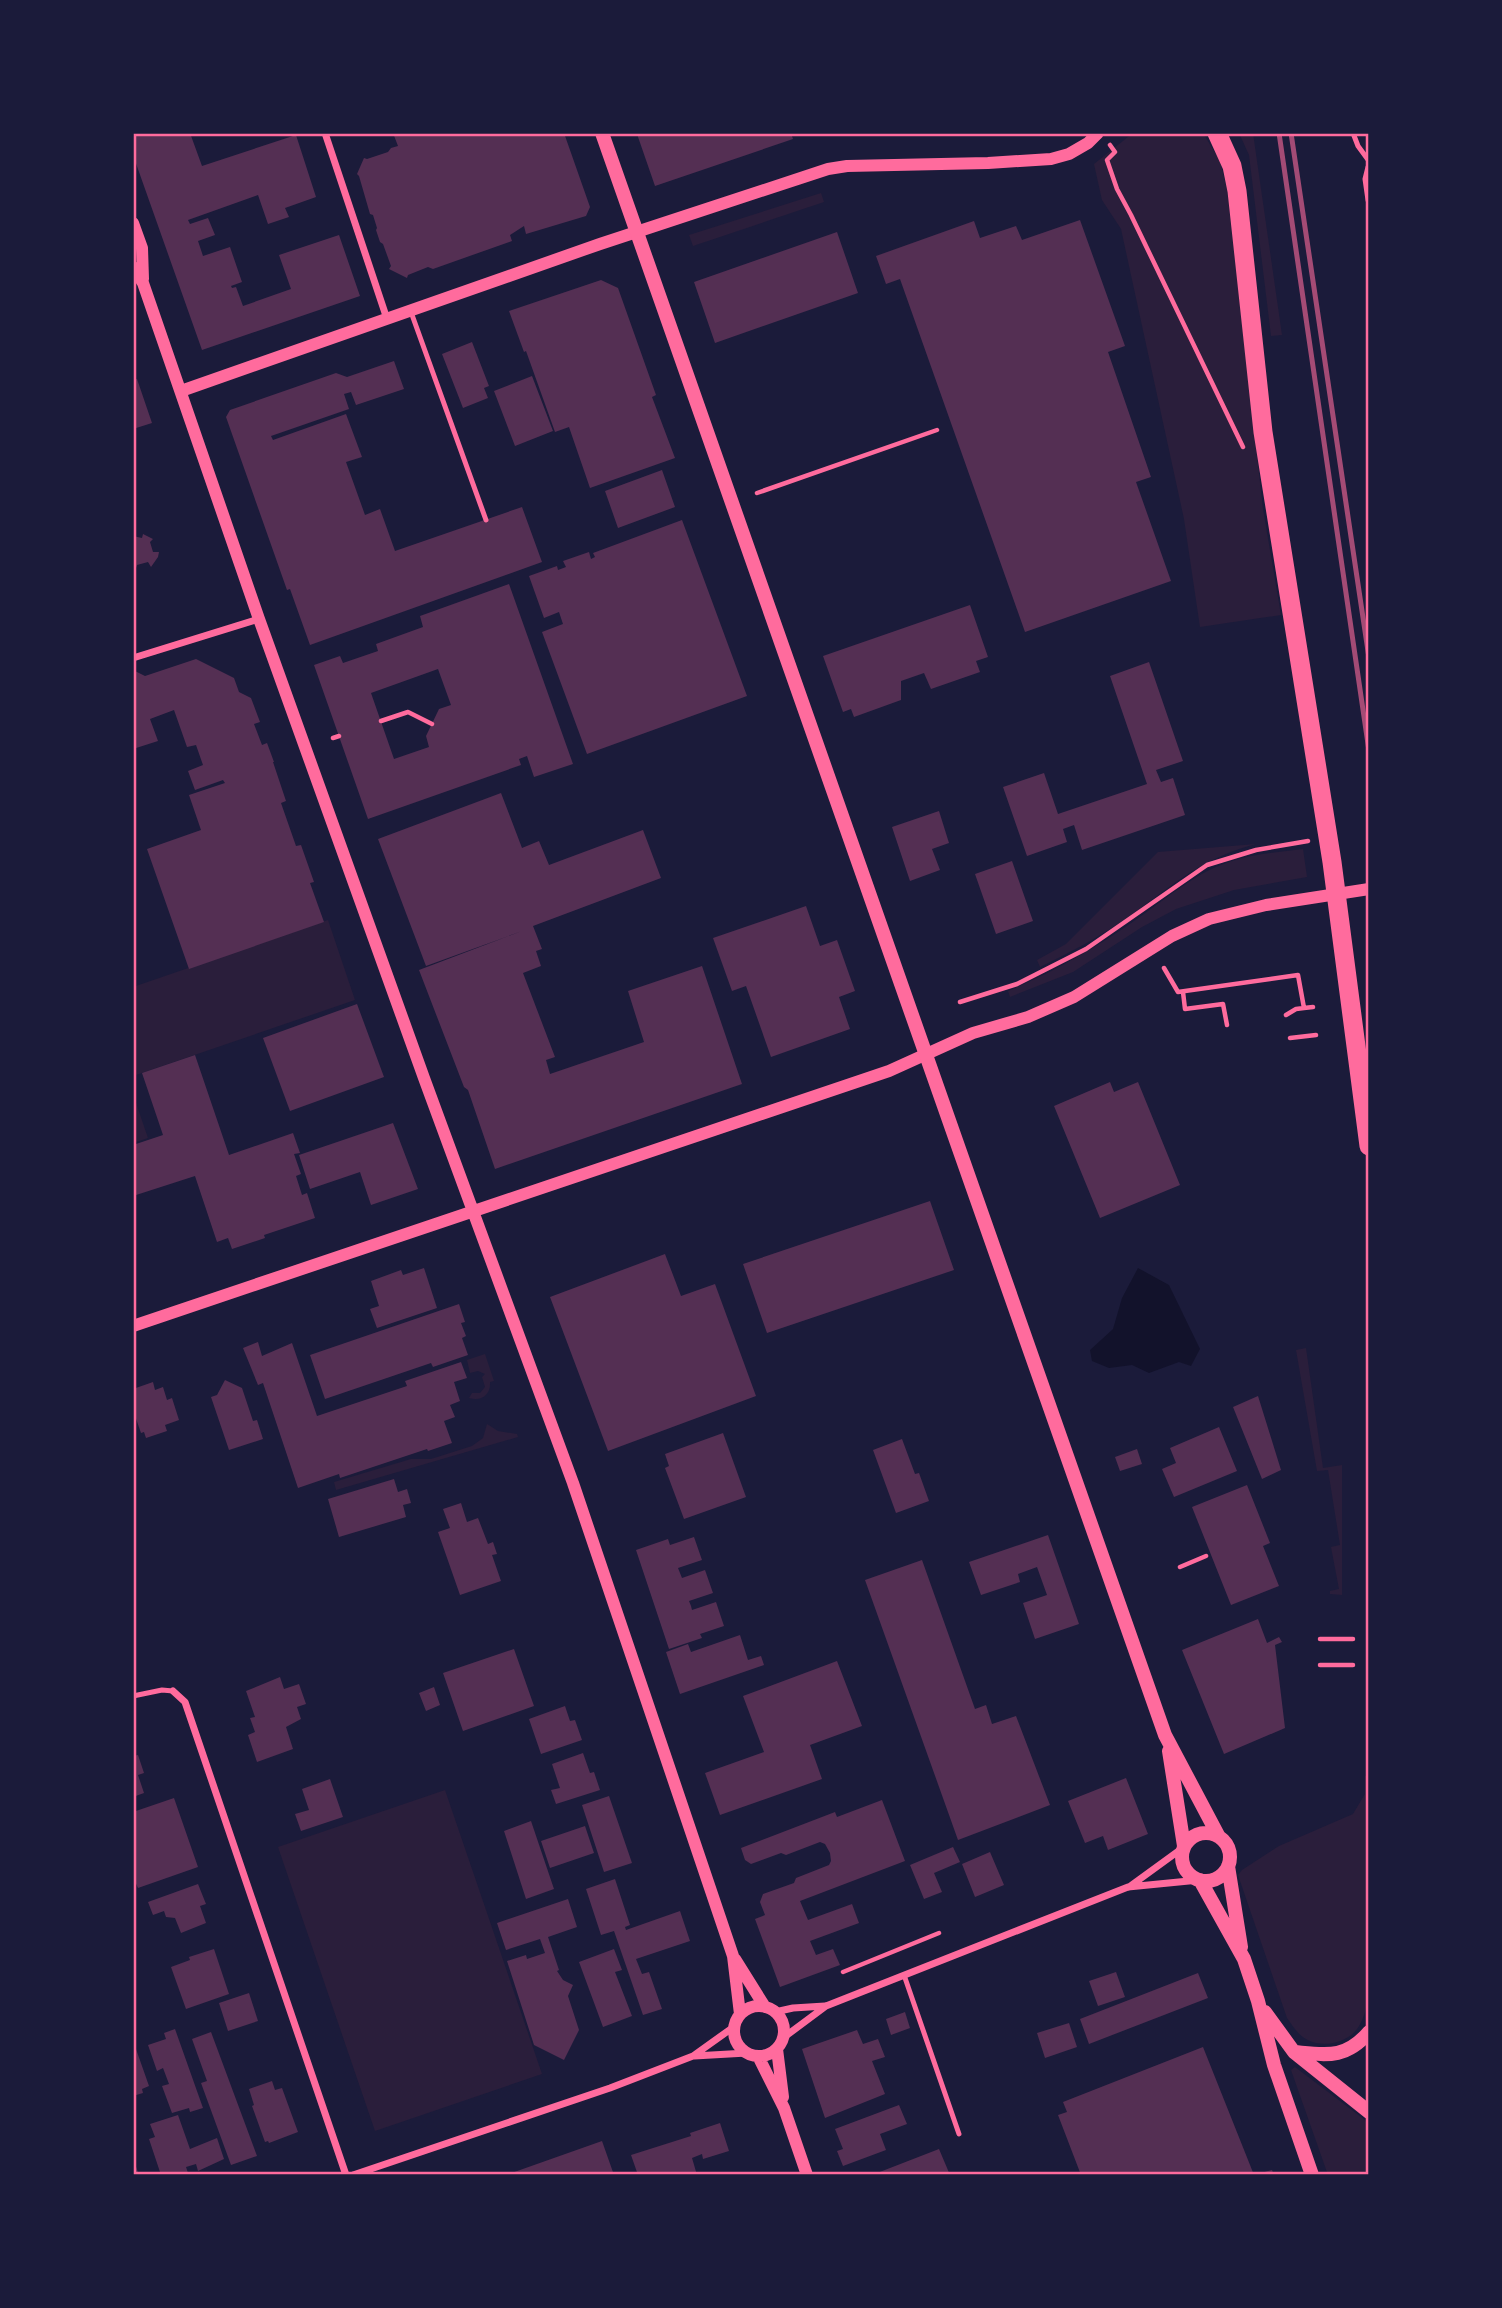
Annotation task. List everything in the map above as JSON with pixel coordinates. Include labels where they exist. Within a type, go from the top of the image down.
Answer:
[{"type":"highway","points":[[1217,133],[1232,166],[1237,191],[1263,432],[1328,838],[1369,1146]]},
{"type":"main road","points":[[602,133],[1167,1740],[1219,1837],[1228,1847],[1228,1866],[1242,1955],[1258,2001],[1274,2064],[1312,2175]]},
{"type":"main road","points":[[1167,1740],[1184,1847],[1182,1863],[1191,1876],[1199,1880],[1214,1880],[1220,1877],[1228,1866]]},
{"type":"main road","points":[[1184,1847],[1199,1833],[1219,1837]]},
{"type":"main road","points":[[1199,1880],[1242,1955]]},
{"type":"main road","points":[[1258,2001],[1294,2052],[1369,2112]]},
{"type":"main road","points":[[1294,2052],[1329,2056],[1341,2053],[1354,2046],[1369,2032]]},
{"type":"street","points":[[325,133],[387,319]]},
{"type":"street","points":[[181,391],[636,232],[838,167],[1051,159],[1069,154],[1088,143],[1098,133]]},
{"type":"street","points":[[1369,167],[1366,179],[1369,200]]},
{"type":"street","points":[[133,223],[142,248],[143,283]]},
{"type":"street","points":[[133,267],[143,283],[259,619],[576,1492],[733,1956],[738,2020],[736,2042],[752,2055],[784,2108],[807,2175]]},
{"type":"street","points":[[133,658],[259,619]]},
{"type":"street","points":[[133,1326],[889,1071],[973,1033],[1028,1017],[1074,997],[1172,936],[1209,919],[1266,905],[1369,889]]},
{"type":"street","points":[[173,1691],[185,1702],[346,2175]]},
{"type":"street","points":[[693,2056],[772,2053],[780,2043],[826,2006],[1128,1887],[1184,1847]]},
{"type":"street","points":[[1128,1887],[1199,1880]]},
{"type":"street","points":[[733,1956],[783,2025],[780,2043],[784,2108]]},
{"type":"street","points":[[353,2175],[610,2088],[693,2056],[752,2007],[770,2010],[826,2006]]},
{"type":"lane","points":[[1353,133],[1358,146],[1369,161]]},
{"type":"lane","points":[[410,311],[486,520]]},
{"type":"lane","points":[[133,1696],[162,1690],[173,1691]]},
{"type":"lane","points":[[904,1975],[959,2134]]},
{"type":"path","points":[[1110,145],[1115,152],[1107,160],[1117,189],[1132,215],[1243,448]]},
{"type":"path","points":[[757,493],[937,430]]},
{"type":"path","points":[[381,721],[408,712],[432,723]]},
{"type":"path","points":[[960,1002],[1017,984],[1086,949],[1207,865],[1256,850],[1311,841]]},
{"type":"path","points":[[1164,968],[1178,992],[1298,975],[1304,1008]]},
{"type":"path","points":[[1182,992],[1185,1009],[1223,1004],[1227,1025]]},
{"type":"path","points":[[1286,1015],[1296,1009],[1313,1007]]},
{"type":"path","points":[[1290,1038],[1316,1035]]},
{"type":"path","points":[[1180,1567],[1206,1556]]},
{"type":"path","points":[[1320,1639],[1353,1639]]},
{"type":"path","points":[[1320,1665],[1353,1665]]},
{"type":"path","points":[[843,1972],[939,1933]]},
{"type":"shaded area","points":[[1133,133],[1203,133],[1220,161],[1227,189],[1263,509],[1281,615],[1200,627],[1184,519],[1121,229],[1102,200],[1094,164]]},
{"type":"shaded area","points":[[1239,133],[1253,133],[1282,335],[1271,336],[1249,155]]},
{"type":"shaded area","points":[[821,193],[824,202],[693,246],[689,235]]},
{"type":"shaded area","points":[[1256,844],[1204,864],[1108,930],[1040,967],[1037,960],[1066,944],[1158,852]]},
{"type":"shaded area","points":[[1303,849],[1307,877],[1234,890],[1176,909],[1142,927],[1073,972],[1010,997],[1008,991],[1088,950],[1203,873],[1238,859]]},
{"type":"shaded area","points":[[328,920],[355,1000],[133,1076],[133,987]]},
{"type":"shaded area","points":[[133,1094],[148,1138],[133,1143]]},
{"type":"shaded area","points":[[1138,1268],[1169,1285],[1200,1349],[1191,1366],[1179,1362],[1149,1373],[1132,1365],[1109,1368],[1092,1361],[1090,1350],[1113,1329],[1122,1298]]},
{"type":"shaded area","points":[[1306,1348],[1323,1468],[1342,1465],[1342,1595],[1330,1594],[1330,1591],[1339,1589],[1331,1547],[1340,1545],[1328,1470],[1317,1471],[1296,1350]]},
{"type":"shaded area","points":[[485,1354],[494,1381],[490,1382],[489,1391],[484,1396],[469,1398],[472,1393],[480,1393],[485,1387],[482,1377],[485,1374],[478,1371],[470,1373],[467,1360]]},
{"type":"shaded area","points":[[487,1424],[498,1431],[517,1434],[518,1437],[336,1490],[334,1482],[411,1459],[431,1459],[472,1446],[483,1438]]},
{"type":"shaded area","points":[[1365,1776],[1369,1776],[1367,2006],[1359,2026],[1349,2037],[1335,2043],[1320,2044],[1303,2037],[1287,2018],[1238,1875],[1279,1846],[1353,1814],[1365,1794]]},
{"type":"shaded area","points":[[445,1790],[542,2074],[375,2131],[278,1847]]},
{"type":"shaded area","points":[[1295,2067],[1365,2120],[1368,2126],[1369,2175],[1328,2175],[1291,2070]]},
{"type":"building","points":[[133,133],[190,133],[202,166],[296,135],[316,197],[285,208],[289,217],[268,224],[258,195],[188,220],[190,224],[208,218],[215,235],[198,241],[203,256],[230,247],[242,282],[231,286],[236,287],[243,306],[291,289],[279,255],[339,235],[360,296],[202,350],[133,155]]},
{"type":"building","points":[[393,133],[564,133],[590,207],[586,216],[526,234],[524,226],[510,235],[512,241],[433,269],[428,267],[408,275],[407,278],[389,269],[391,266],[357,174],[364,158],[388,152],[398,146]]},
{"type":"building","points":[[791,133],[793,139],[655,186],[637,134]]},
{"type":"building","points":[[1080,220],[1125,346],[1108,352],[1151,477],[1136,482],[1171,581],[1025,632],[900,279],[886,284],[876,256],[974,221],[980,238],[1016,226],[1022,240]]},
{"type":"building","points":[[837,232],[858,293],[715,343],[694,282]]},
{"type":"building","points":[[601,280],[618,288],[656,395],[652,397],[675,458],[590,488],[569,427],[555,432],[509,311]]},
{"type":"building","points":[[472,342],[489,386],[484,388],[488,398],[463,408],[442,354]]},
{"type":"building","points":[[394,361],[404,389],[356,405],[351,392],[344,394],[349,409],[271,436],[273,440],[346,414],[362,457],[346,462],[365,515],[380,509],[395,551],[522,507],[542,562],[310,645],[290,589],[287,590],[226,417],[230,410],[336,373],[347,377]]},
{"type":"building","points":[[532,376],[553,431],[515,446],[494,391]]},
{"type":"building","points":[[137,379],[152,423],[133,429],[133,380]]},
{"type":"building","points":[[662,470],[675,507],[618,528],[605,491]]},
{"type":"building","points":[[682,520],[747,696],[587,754],[542,632],[563,624],[559,612],[544,618],[529,576],[557,566],[558,570],[566,567],[563,561],[589,552],[591,559],[595,557],[593,553]]},
{"type":"building","points":[[143,534],[153,539],[150,542],[153,552],[159,552],[158,557],[151,567],[148,562],[137,565],[136,568],[133,567],[133,536],[142,538]]},
{"type":"building","points":[[509,584],[573,764],[534,777],[527,756],[519,759],[521,765],[368,819],[314,665],[340,656],[343,663],[378,651],[376,644],[423,627],[420,616]],"holes":[[[438,669],[451,705],[439,709],[426,736],[429,747],[394,759],[371,693]]]},
{"type":"building","points":[[970,605],[988,657],[976,661],[980,672],[931,689],[924,673],[901,681],[901,700],[854,717],[851,709],[843,712],[823,656]]},
{"type":"building","points":[[196,659],[234,678],[239,692],[251,698],[260,722],[254,724],[262,745],[267,743],[274,762],[286,801],[281,803],[296,846],[301,845],[314,882],[310,883],[324,922],[189,969],[147,849],[201,830],[189,795],[225,783],[223,780],[195,790],[188,771],[203,765],[196,745],[187,747],[174,710],[150,719],[158,741],[133,749],[133,670],[145,676]]},
{"type":"building","points":[[1149,662],[1183,761],[1156,770],[1161,782],[1173,778],[1185,815],[1082,850],[1074,825],[1063,829],[1067,842],[1027,856],[1003,787],[1044,773],[1058,814],[1147,784],[1110,676]]},
{"type":"building","points":[[501,793],[522,848],[539,841],[549,865],[643,830],[661,878],[533,926],[542,949],[536,951],[541,966],[523,973],[555,1057],[546,1060],[550,1074],[644,1042],[628,991],[702,966],[742,1084],[495,1169],[468,1090],[464,1087],[419,970],[522,931],[426,966],[378,839]]},
{"type":"building","points":[[939,811],[949,843],[932,849],[940,870],[910,881],[892,827]]},
{"type":"building","points":[[1012,861],[1033,921],[996,934],[975,874]]},
{"type":"building","points":[[806,906],[820,946],[837,940],[855,991],[839,997],[850,1029],[771,1057],[746,986],[732,991],[713,938]]},
{"type":"building","points":[[357,1004],[384,1077],[290,1111],[263,1038]]},
{"type":"building","points":[[195,1055],[229,1155],[293,1133],[300,1153],[294,1154],[301,1174],[296,1176],[302,1195],[307,1193],[315,1218],[232,1249],[228,1238],[217,1242],[195,1176],[133,1196],[133,1145],[163,1135],[142,1073]]},
{"type":"building","points":[[1110,1082],[1114,1092],[1138,1082],[1180,1185],[1100,1218],[1054,1106]]},
{"type":"building","points":[[393,1123],[418,1189],[371,1205],[360,1172],[310,1189],[299,1155]]},
{"type":"building","points":[[930,1201],[954,1270],[767,1333],[743,1264]]},
{"type":"building","points":[[665,1254],[681,1296],[715,1284],[756,1396],[608,1451],[550,1297]]},
{"type":"building","points":[[424,1268],[437,1308],[377,1328],[370,1309],[379,1306],[371,1281],[401,1270],[403,1275]]},
{"type":"building","points":[[459,1304],[465,1322],[461,1323],[466,1336],[462,1338],[468,1355],[433,1367],[431,1363],[325,1399],[310,1355]]},
{"type":"building","points":[[258,1342],[262,1356],[292,1343],[317,1416],[407,1386],[405,1381],[461,1362],[467,1378],[454,1382],[460,1401],[450,1405],[455,1417],[444,1421],[452,1443],[340,1478],[339,1474],[298,1488],[263,1383],[258,1385],[243,1348]]},
{"type":"building","points":[[225,1380],[242,1388],[253,1421],[257,1420],[263,1439],[229,1450],[211,1397],[217,1395]]},
{"type":"building","points":[[153,1382],[155,1390],[163,1387],[167,1400],[172,1398],[179,1420],[165,1425],[167,1431],[146,1438],[144,1432],[141,1433],[133,1410],[133,1389]]},
{"type":"building","points":[[1258,1396],[1281,1470],[1262,1479],[1233,1407]]},
{"type":"building","points":[[1219,1427],[1237,1471],[1174,1497],[1162,1469],[1176,1463],[1170,1448]]},
{"type":"building","points":[[723,1433],[746,1497],[684,1519],[665,1468],[669,1466],[665,1454]]},
{"type":"building","points":[[902,1439],[929,1501],[896,1513],[873,1450]]},
{"type":"building","points":[[1137,1449],[1142,1464],[1120,1471],[1115,1457]]},
{"type":"building","points":[[394,1479],[398,1492],[407,1489],[411,1503],[403,1505],[406,1517],[339,1537],[328,1499]]},
{"type":"building","points":[[1247,1485],[1270,1543],[1263,1546],[1279,1586],[1231,1605],[1192,1507]]},
{"type":"building","points":[[461,1503],[467,1522],[478,1518],[488,1544],[493,1542],[497,1554],[492,1555],[501,1581],[460,1595],[438,1532],[450,1528],[443,1509]]},
{"type":"building","points":[[1048,1535],[1079,1624],[1035,1639],[1023,1603],[1047,1595],[1037,1567],[1018,1574],[1020,1582],[981,1595],[969,1562]]},
{"type":"building","points":[[694,1537],[702,1560],[678,1568],[682,1578],[705,1570],[713,1593],[689,1601],[692,1610],[716,1602],[724,1626],[700,1634],[702,1638],[669,1649],[636,1550],[668,1539],[670,1545]]},
{"type":"building","points":[[922,1560],[975,1709],[986,1705],[992,1724],[1016,1716],[1050,1805],[958,1840],[865,1580]]},
{"type":"building","points":[[1258,1619],[1267,1643],[1279,1637],[1282,1642],[1275,1645],[1285,1728],[1224,1754],[1182,1650]]},
{"type":"building","points":[[740,1635],[748,1660],[761,1656],[764,1665],[680,1694],[666,1652],[688,1644],[691,1652]]},
{"type":"building","points":[[514,1649],[534,1706],[463,1731],[443,1673]]},
{"type":"building","points":[[837,1661],[862,1726],[810,1745],[822,1779],[720,1815],[705,1773],[764,1752],[743,1696]]},
{"type":"building","points":[[280,1677],[284,1689],[299,1684],[306,1704],[297,1707],[301,1719],[286,1727],[293,1749],[257,1762],[248,1735],[255,1732],[250,1718],[255,1717],[246,1691]]},
{"type":"building","points":[[434,1687],[440,1705],[426,1711],[419,1693]]},
{"type":"building","points":[[565,1706],[570,1721],[575,1720],[582,1740],[541,1754],[529,1719]]},
{"type":"building","points":[[583,1753],[600,1790],[556,1804],[551,1790],[560,1788],[552,1764]]},
{"type":"building","points":[[138,1755],[144,1773],[138,1775],[144,1793],[133,1797],[133,1756]]},
{"type":"building","points":[[1126,1778],[1148,1834],[1108,1850],[1103,1836],[1085,1843],[1068,1801]]},
{"type":"building","points":[[330,1779],[343,1817],[301,1831],[295,1814],[309,1810],[302,1789]]},
{"type":"building","points":[[609,1796],[632,1863],[604,1872],[582,1805]]},
{"type":"building","points":[[174,1798],[198,1867],[138,1888],[133,1877],[133,1812]]},
{"type":"building","points":[[882,1800],[905,1861],[800,1901],[808,1920],[852,1904],[859,1923],[810,1941],[816,1955],[833,1949],[840,1965],[780,1987],[755,1919],[765,1915],[760,1902],[763,1894],[794,1883],[796,1878],[829,1865],[830,1853],[825,1844],[820,1842],[751,1864],[745,1860],[741,1848],[835,1812],[837,1817]]},
{"type":"building","points":[[531,1821],[554,1889],[526,1899],[504,1831]]},
{"type":"building","points":[[585,1826],[594,1853],[550,1868],[541,1841]]},
{"type":"building","points":[[953,1847],[960,1862],[934,1873],[942,1892],[924,1899],[910,1865]]},
{"type":"building","points":[[990,1852],[1004,1885],[975,1897],[962,1864]]},
{"type":"building","points":[[615,1879],[630,1925],[625,1927],[626,1930],[680,1911],[690,1941],[636,1959],[642,1974],[649,1972],[662,2009],[643,2015],[614,1931],[601,1935],[586,1889]]},
{"type":"building","points":[[198,1884],[206,1904],[200,1906],[206,1923],[181,1933],[175,1918],[166,1917],[164,1911],[153,1915],[148,1902]]},
{"type":"building","points":[[568,1899],[577,1927],[548,1937],[559,1970],[557,1971],[563,1980],[573,1985],[568,1996],[579,2030],[564,2060],[534,2045],[507,1961],[526,1955],[527,1959],[545,1953],[540,1939],[506,1950],[497,1923]]},
{"type":"building","points":[[214,1949],[229,1994],[186,2009],[171,1967],[190,1960],[189,1957]]},
{"type":"building","points":[[614,1949],[622,1970],[615,1972],[632,2016],[603,2027],[579,1962]]},
{"type":"building","points":[[1116,1972],[1125,1997],[1098,2006],[1089,1981]]},
{"type":"building","points":[[1198,1973],[1208,1998],[1089,2044],[1080,2019]]},
{"type":"building","points":[[249,1993],[258,2021],[228,2031],[219,2003]]},
{"type":"building","points":[[905,2012],[910,2028],[891,2035],[886,2019]]},
{"type":"building","points":[[1069,2023],[1077,2047],[1045,2058],[1037,2033]]},
{"type":"building","points":[[175,2029],[203,2108],[190,2112],[189,2108],[172,2113],[162,2086],[169,2084],[163,2068],[157,2071],[148,2045],[166,2039],[164,2033]]},
{"type":"building","points":[[857,2030],[863,2044],[878,2039],[885,2057],[872,2061],[885,2094],[825,2118],[802,2049]]},
{"type":"building","points":[[211,2032],[257,2156],[231,2165],[201,2083],[207,2081],[192,2039]]},
{"type":"building","points":[[1203,2047],[1254,2175],[1081,2175],[1058,2115],[1067,2112],[1063,2102]]},
{"type":"building","points":[[136,2049],[149,2086],[142,2089],[143,2093],[133,2096],[133,2050]]},
{"type":"building","points":[[272,2081],[275,2090],[282,2088],[298,2132],[269,2143],[265,2142],[249,2089]]},
{"type":"building","points":[[899,2105],[907,2124],[880,2134],[886,2150],[843,2166],[837,2151],[843,2149],[835,2129]]},
{"type":"building","points":[[178,2115],[190,2149],[217,2138],[224,2159],[198,2171],[196,2164],[186,2167],[188,2173],[182,2175],[161,2175],[149,2139],[155,2137],[150,2124]]},
{"type":"building","points":[[720,2123],[729,2151],[703,2159],[702,2154],[692,2158],[697,2175],[638,2175],[631,2155],[691,2136],[690,2133]]},
{"type":"building","points":[[602,2141],[614,2175],[506,2175]]},
{"type":"building","points":[[939,2149],[950,2175],[872,2175]]},
{"type":"building","points":[[133,2158],[139,2175],[133,2175]]},
{"type":"building","points":[[1272,2170],[1274,2175],[1257,2175],[1257,2174]]},
{"type":"railway","points":[[1279,133],[1369,751]]},
{"type":"railway","points":[[1291,133],[1369,658]]}]
